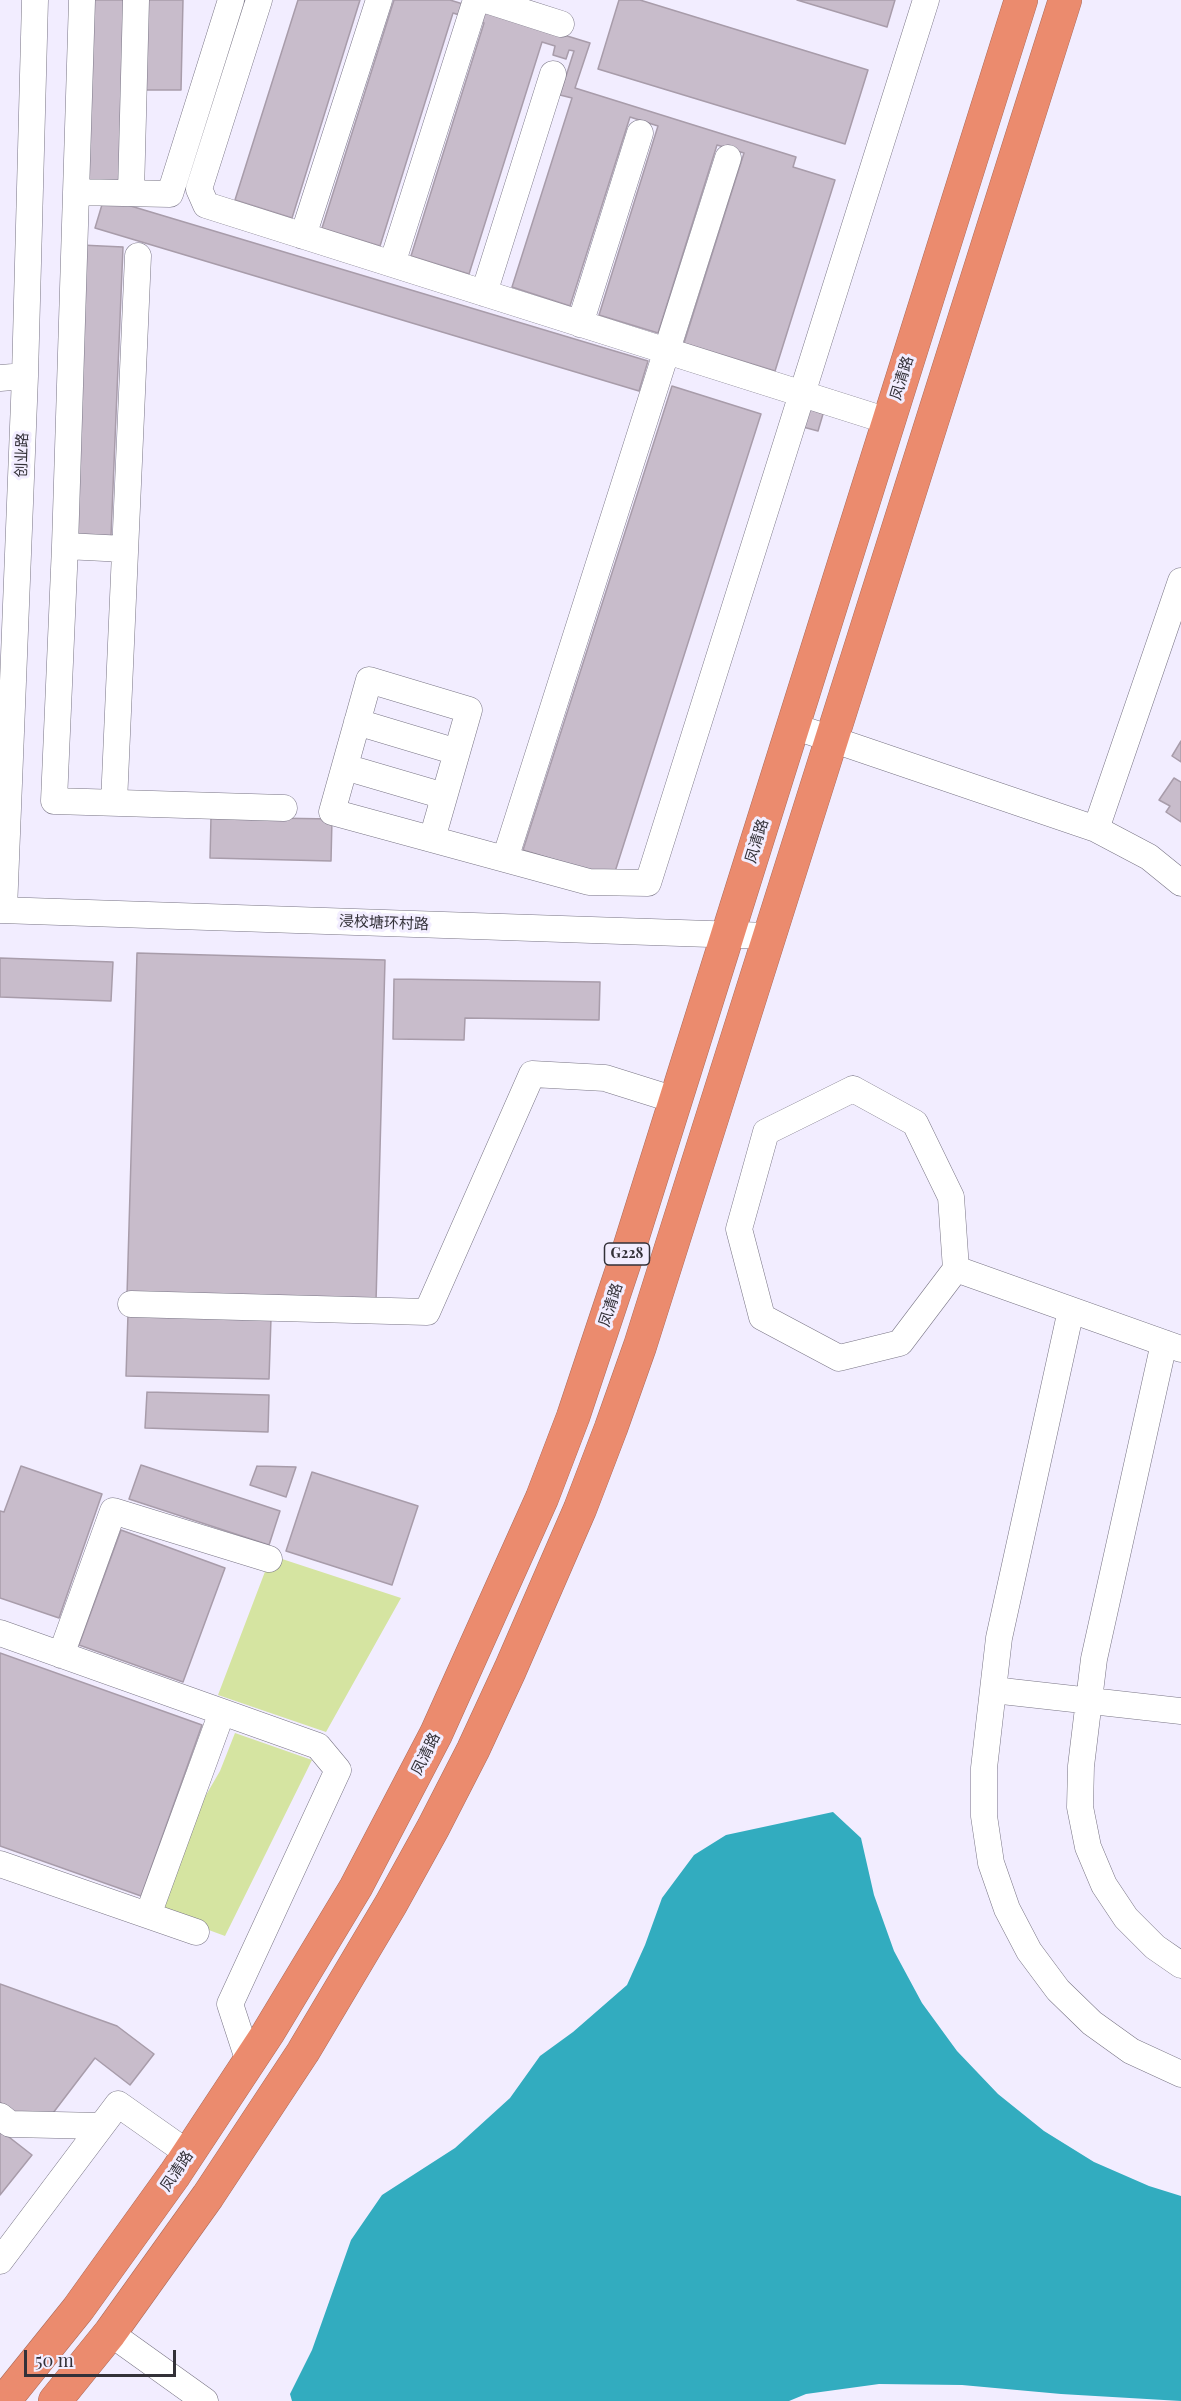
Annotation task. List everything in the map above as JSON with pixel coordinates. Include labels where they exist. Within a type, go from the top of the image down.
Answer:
[{"type":"highway","name":"凤清路","points":[[4,2401],[78,2309],[189,2154],[249,2062],[356,1887],[398,1811],[441,1724],[542,1498],[573,1418],[675,1100],[1021,0]]},
{"type":"highway","name":"G228","points":[[55,2401],[110,2332],[208,2196],[303,2052],[391,1904],[433,1828],[473,1750],[545,1590],[611,1428],[1065,0]]},
{"type":"street","name":"创业路","points":[[2,910],[25,376],[35,0]]},
{"type":"street","points":[[82,0],[65,546],[54,801],[284,808]]},
{"type":"street","points":[[131,193],[136,0]]},
{"type":"street","points":[[76,192],[170,194],[231,0]]},
{"type":"street","points":[[259,0],[199,189],[206,205],[888,421]]},
{"type":"street","points":[[303,236],[379,0]]},
{"type":"street","points":[[392,264],[476,0]]},
{"type":"street","points":[[486,0],[561,24]]},
{"type":"street","points":[[432,839],[469,710],[369,680],[332,812],[589,882],[648,883],[926,0]]},
{"type":"street","points":[[484,293],[553,74]]},
{"type":"street","points":[[580,324],[640,133]]},
{"type":"street","points":[[505,859],[728,158]]},
{"type":"street","points":[[114,802],[138,256]]},
{"type":"street","points":[[0,378],[25,376]]},
{"type":"street","points":[[65,546],[125,549]]},
{"type":"street","points":[[1096,830],[1181,581]]},
{"type":"street","points":[[357,722],[457,752]]},
{"type":"street","points":[[793,726],[1096,830],[1149,857],[1181,883]]},
{"type":"street","points":[[345,767],[444,796]]},
{"type":"street","name":"浸校塘环村路","points":[[2,910],[769,936]]},
{"type":"street","points":[[131,1304],[426,1312],[532,1074],[605,1078],[675,1100]]},
{"type":"street","points":[[854,1089],[915,1123],[951,1197],[956,1269],[900,1343],[839,1358],[762,1317],[739,1228],[766,1132],[854,1089]]},
{"type":"street","points":[[956,1269],[1172,1346],[1094,1659],[1081,1766],[1080,1807],[1088,1847],[1104,1885],[1126,1918],[1155,1947],[1181,1965]]},
{"type":"street","points":[[1071,1310],[999,1638],[984,1768],[984,1816],[992,1863],[1007,1908],[1029,1951],[1058,1990],[1092,2023],[1131,2051],[1181,2074]]},
{"type":"street","points":[[61,1655],[113,1511],[269,1559]]},
{"type":"street","points":[[0,1633],[318,1746],[338,1770],[230,2004],[249,2062]]},
{"type":"street","points":[[993,1690],[1181,1711]]},
{"type":"street","points":[[148,1915],[222,1712]]},
{"type":"street","points":[[0,1864],[196,1932]]},
{"type":"street","points":[[0,2261],[118,2103],[189,2154]]},
{"type":"street","points":[[0,2116],[10,2124],[101,2126]]},
{"type":"street","points":[[110,2332],[205,2401]]},
{"type":"green space","points":[[279,1558],[401,1598],[326,1732],[218,1695],[266,1569]]},
{"type":"green space","points":[[235,1733],[312,1760],[225,1936],[160,1912],[188,1826],[220,1771]]},
{"type":"water","points":[[833,1812],[861,1838],[874,1895],[894,1951],[922,2003],[957,2051],[998,2094],[1044,2131],[1094,2162],[1149,2186],[1181,2196],[1181,2401],[962,2385],[879,2384],[806,2394],[789,2401],[292,2401],[290,2394],[312,2350],[351,2240],[382,2195],[455,2148],[510,2098],[540,2056],[573,2032],[627,1985],[662,1898],[694,1855],[726,1835]]},
{"type":"building","points":[[86,0],[127,0],[122,187],[81,186]]},
{"type":"building","points":[[145,0],[183,0],[181,90],[142,90]]},
{"type":"building","points":[[298,0],[360,0],[292,218],[235,200]]},
{"type":"building","points":[[394,0],[450,0],[590,43],[575,88],[796,157],[793,167],[835,180],[775,371],[684,343],[744,153],[717,145],[658,333],[599,315],[658,126],[630,117],[570,306],[512,287],[572,98],[560,95],[574,51],[569,50],[566,59],[553,55],[555,46],[542,42],[469,274],[411,256],[484,23],[453,13],[380,246],[322,228]]},
{"type":"building","points":[[619,0],[640,0],[868,70],[845,144],[598,69]]},
{"type":"building","points":[[797,0],[895,0],[887,27]]},
{"type":"building","points":[[104,198],[648,361],[639,391],[95,228]]},
{"type":"building","points":[[81,245],[123,247],[111,536],[69,535]]},
{"type":"building","points":[[672,386],[761,414],[613,878],[523,850]]},
{"type":"building","points":[[809,409],[823,414],[818,431],[803,427]]},
{"type":"building","points":[[1181,741],[1181,762],[1172,756]]},
{"type":"building","points":[[1174,778],[1181,782],[1181,822],[1166,812],[1170,806],[1159,800]]},
{"type":"building","points":[[211,817],[332,819],[331,861],[210,858]]},
{"type":"building","points":[[137,953],[385,960],[376,1302],[127,1295]]},
{"type":"building","points":[[0,958],[113,962],[111,1001],[0,997]]},
{"type":"building","points":[[394,979],[600,982],[599,1020],[465,1018],[464,1040],[393,1039]]},
{"type":"building","points":[[128,1314],[271,1318],[269,1379],[126,1376]]},
{"type":"building","points":[[147,1392],[269,1395],[268,1432],[145,1428]]},
{"type":"building","points":[[141,1465],[280,1511],[269,1545],[129,1499]]},
{"type":"building","points":[[21,1466],[102,1494],[59,1618],[0,1598],[0,1511],[4,1512]]},
{"type":"building","points":[[257,1466],[296,1467],[286,1497],[250,1485]]},
{"type":"building","points":[[312,1472],[418,1506],[392,1585],[286,1551]]},
{"type":"building","points":[[121,1530],[225,1568],[183,1682],[79,1645]]},
{"type":"building","points":[[0,1653],[202,1725],[141,1896],[0,1846]]},
{"type":"building","points":[[0,1984],[117,2026],[154,2054],[130,2085],[95,2058],[53,2113],[13,2113],[0,2102]]},
{"type":"building","points":[[0,2130],[32,2155],[0,2195]]}]
